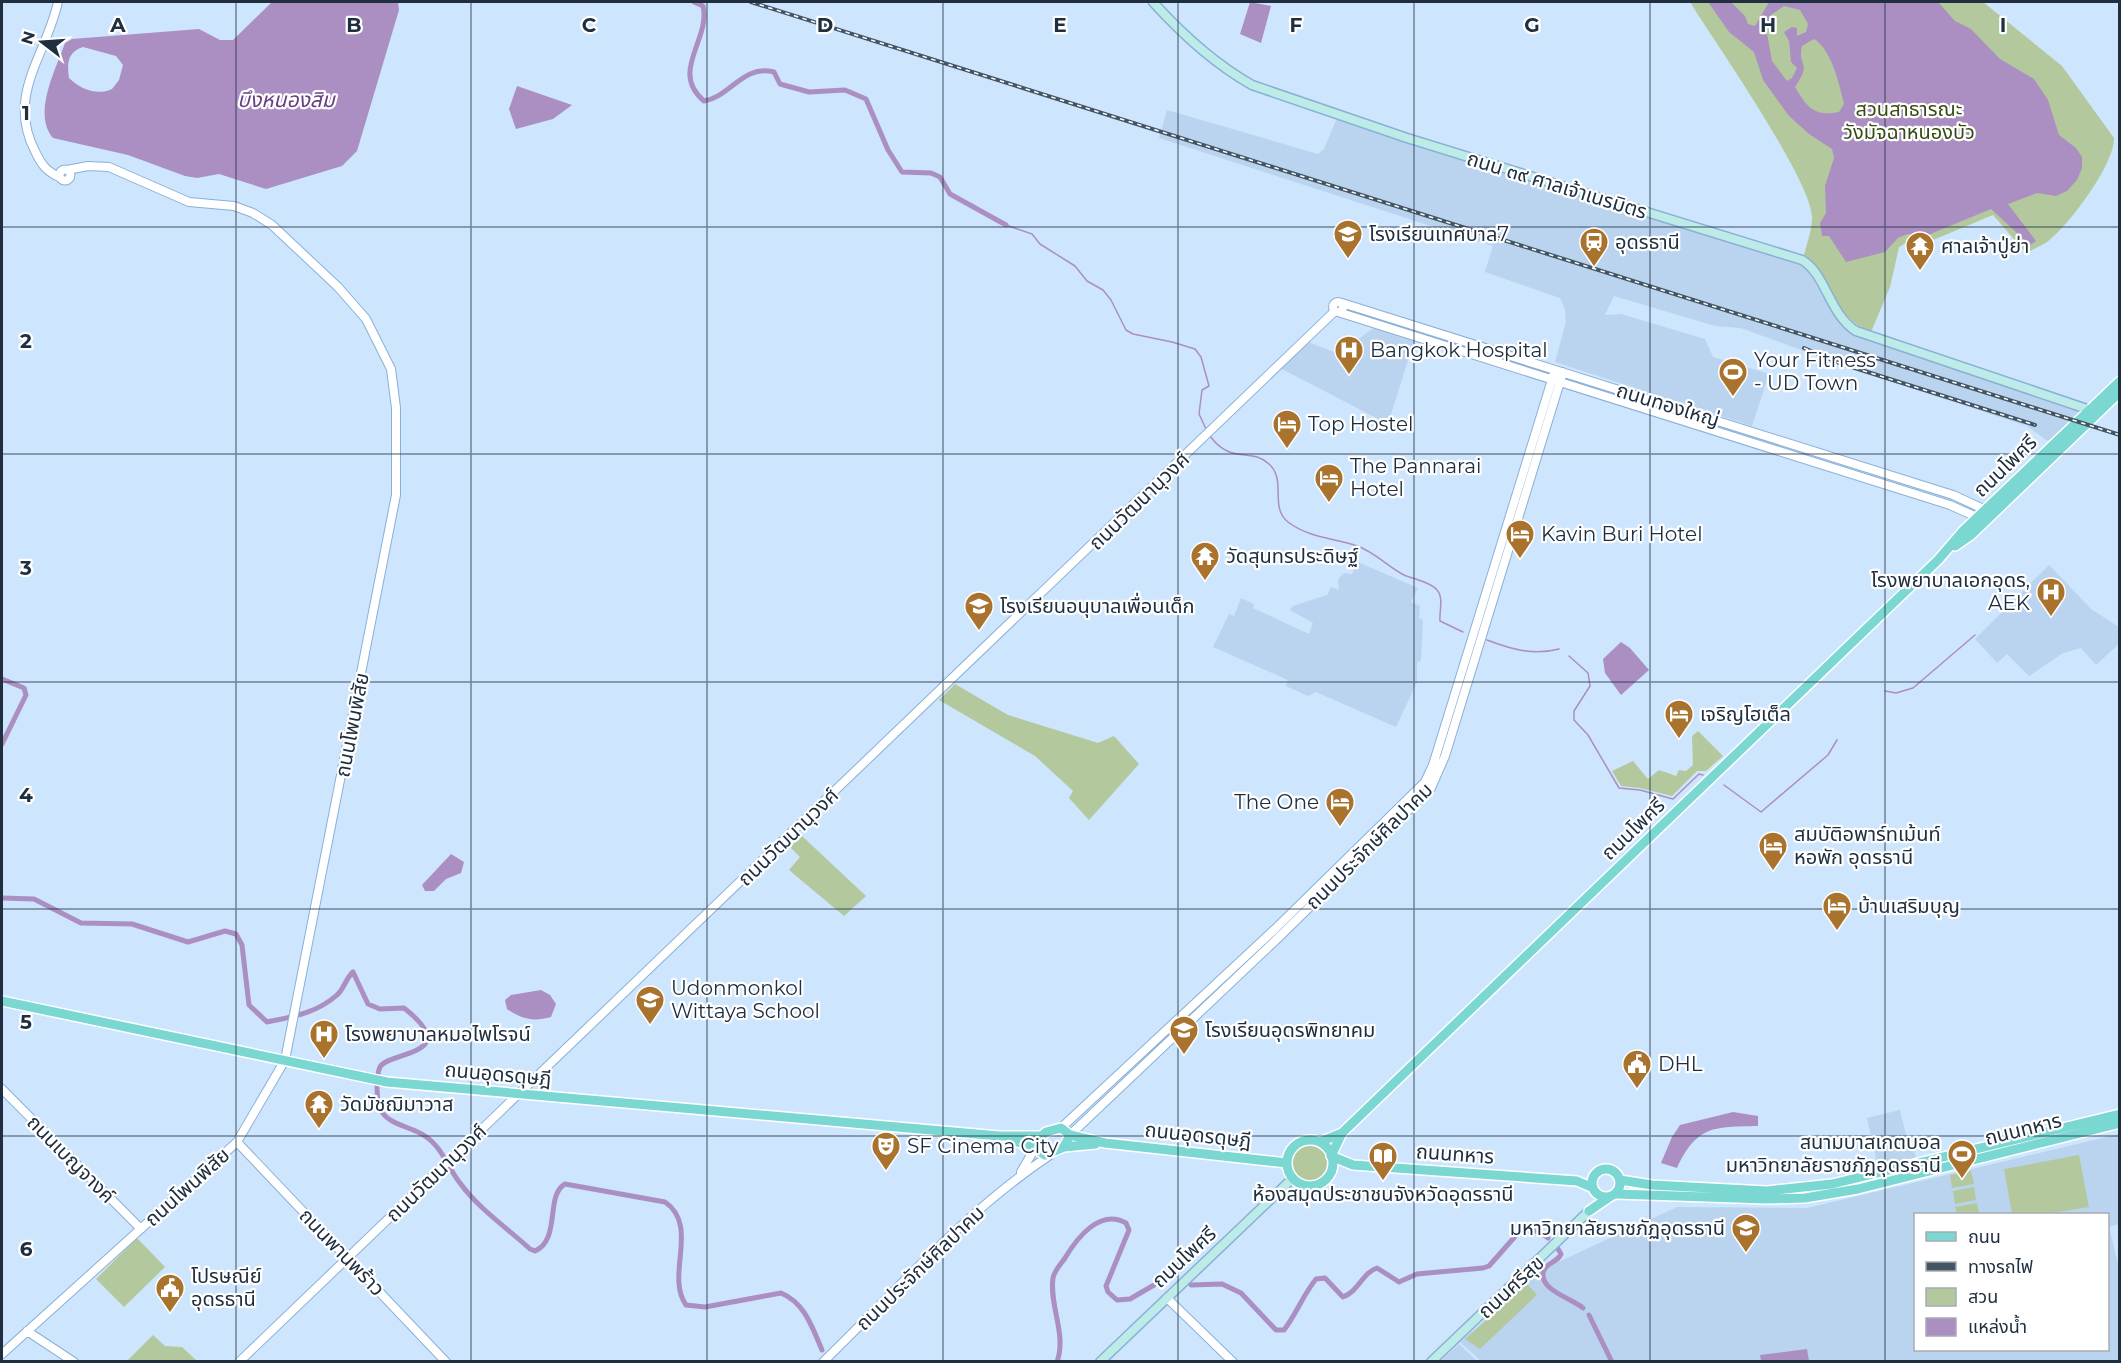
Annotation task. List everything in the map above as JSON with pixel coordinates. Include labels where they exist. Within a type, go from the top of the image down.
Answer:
[{"type":"main road","name":"ถนน ๓๙ ศาลเจ้าเนรมิตร","points":[[1153,2],[1176,28],[1234,75],[1252,86],[1407,138],[1802,260],[1811,267],[1836,312],[1856,331],[2093,413]]},
{"type":"main road","points":[[2093,413],[2120,381]]},
{"type":"main road","points":[[2093,413],[2120,392]]},
{"type":"main road","name":"ถนนโพศรี","points":[[1948,550],[1971,536],[1984,517],[2004,502],[2093,413]]},
{"type":"main road","name":"ถนนโพศรี","points":[[1320,1143],[1342,1133],[2093,413]]},
{"type":"main road","points":[[1971,536],[1997,513],[2004,502]]},
{"type":"main road","name":"ถนนอุดรดุษฎี","points":[[2,1001],[387,1082],[999,1136],[1040,1136]]},
{"type":"main road","name":"ถนนทหาร","points":[[1620,1180],[1663,1186],[1796,1190],[1832,1184],[2120,1114]]},
{"type":"main road","name":"ถนนทหาร","points":[[1613,1195],[1805,1198],[1858,1189],[2120,1123]]},
{"type":"main road","points":[[1035,1148],[1040,1136],[1061,1128],[1070,1135],[1064,1147],[1050,1155]]},
{"type":"main road","name":"ถนนโพศรี","points":[[1331,1156],[1342,1133]]},
{"type":"main road","name":"ถนนอุดรดุษฎี","points":[[1070,1135],[1105,1143],[1287,1163]]},
{"type":"main road","name":"ถนนอุดรดุษฎี","points":[[999,1136],[1035,1148],[1041,1154],[1050,1155]]},
{"type":"main road","points":[[1330,1174],[1331,1156],[1320,1143],[1308,1140],[1299,1143],[1292,1150],[1287,1163],[1293,1178],[1301,1184],[1311,1186],[1320,1184],[1330,1174],[1353,1165]]},
{"type":"main road","name":"ถนนอุดรดุษฎี","points":[[1064,1147],[1105,1143]]},
{"type":"main road","name":"ถนนทหาร","points":[[1331,1156],[1353,1165],[1577,1181],[1594,1189]]},
{"type":"main road","points":[[1610,1169],[1617,1173],[1620,1180],[1613,1195],[1589,1211],[1596,1174],[1610,1169]]},
{"type":"main road","name":"ถนนทหาร","points":[[1577,1181],[1596,1174]]},
{"type":"main road","name":"ถนนโพศรี","points":[[1100,1362],[1293,1178]]},
{"type":"main road","points":[[1594,1189],[1600,1196],[1613,1195]]},
{"type":"main road","name":"ถนนศรีสุข","points":[[1431,1362],[1589,1211]]},
{"type":"street","name":"ถนนโพนพิสัย","points":[[2,1354],[237,1142],[285,1060],[396,495],[396,408],[391,369],[366,319],[338,287],[266,221],[234,206],[189,202],[109,167],[82,166],[64,173],[44,167],[31,144],[24,124],[24,95],[54,20],[58,2]]},
{"type":"street","name":"ถนนทองใหญ่","points":[[1336,312],[1343,310],[1342,303],[1367,310],[1953,495],[1984,517]]},
{"type":"street","points":[[1365,320],[1367,310]]},
{"type":"street","name":"ถนนทองใหญ่","points":[[1336,312],[1984,517]]},
{"type":"street","name":"ถนนวัฒนานุวงศ์","points":[[239,1362],[1336,312]]},
{"type":"street","points":[[1556,380],[1559,371]]},
{"type":"street","name":"ถนนประจักษ์ศิลปาคม","points":[[1454,713],[1469,646],[1491,570],[1523,468],[1556,380]]},
{"type":"street","name":"ถนนประจักษ์ศิลปาคม","points":[[1070,1135],[1186,1025],[1425,782],[1478,649],[1532,472],[1556,380]]},
{"type":"street","points":[[1523,468],[1532,472]]},
{"type":"street","points":[[1518,485],[1527,488]]},
{"type":"street","points":[[1950,505],[1953,495]]},
{"type":"street","points":[[1491,570],[1501,573]]},
{"type":"street","points":[[1469,646],[1478,649]]},
{"type":"street","name":"ถนนประจักษ์ศิลปาคม","points":[[1061,1128],[1177,1020],[1289,921]]},
{"type":"street","points":[[1177,1020],[1186,1025]]},
{"type":"street","name":"ถนนเบญจางค์","points":[[2,1089],[141,1229]]},
{"type":"street","points":[[1099,1094],[1105,1101]]},
{"type":"street","name":"ถนนพานพร้าว","points":[[237,1142],[446,1362]]},
{"type":"street","points":[[1018,1176],[1035,1148]]},
{"type":"street","points":[[1018,1176],[1050,1155]]},
{"type":"street","name":"ถนนประจักษ์ศิลปาคม","points":[[823,1362],[952,1235],[1018,1176]]},
{"type":"street","points":[[1167,1298],[1233,1362]]},
{"type":"street","points":[[27,1331],[74,1362]]},
{"type":"shaded area","points":[[1167,110],[1318,154],[1324,149],[1336,120],[1341,119],[1805,266],[1844,327],[2078,409],[2080,414],[2053,441],[2046,440],[2027,426],[1850,368],[1741,328],[1715,326],[1614,296],[1605,315],[1621,314],[1705,339],[1713,357],[1769,374],[1752,426],[1555,362],[1566,322],[1565,309],[1560,298],[1485,272],[1493,246],[1159,138]]},
{"type":"shaded area","name":"Bangkok Hospital","points":[[1376,326],[1415,338],[1388,424],[1280,368],[1308,342],[1339,354]]},
{"type":"shaded area","points":[[1339,554],[1418,588],[1411,602],[1420,606],[1419,618],[1423,620],[1421,660],[1417,663],[1417,682],[1396,727],[1316,692],[1308,696],[1286,686],[1288,680],[1213,647],[1229,614],[1234,616],[1241,598],[1254,604],[1253,608],[1309,634],[1313,623],[1290,610],[1293,606],[1327,595],[1331,587],[1339,590],[1338,579],[1344,573],[1352,574],[1355,567],[1336,558]]},
{"type":"shaded area","name":"โรงพยาบาลเอกอุดร, AEK","points":[[2049,565],[2091,609],[2119,627],[2119,644],[2096,665],[2081,648],[2063,653],[2029,676],[2007,654],[1997,663],[1975,639]]},
{"type":"shaded area","points":[[1900,1110],[1909,1148],[1913,1148],[1916,1158],[1878,1167],[1867,1118]]},
{"type":"shaded area","name":"มหาวิทยาลัยราชภัฏอุดรธานี","points":[[2119,1134],[2119,1224],[2109,1227],[2119,1268],[2119,1361],[1482,1362],[1460,1342],[1543,1269],[1677,1207],[1807,1208]]},
{"type":"shaded area","points":[[1459,1344],[1477,1361],[1441,1361]]},
{"type":"green space","name":"สวนสาธารณะ วังมัจฉาหนองบัว","points":[[1690,2],[1983,2],[2062,66],[2114,138],[2107,163],[2089,194],[2066,223],[2047,242],[2026,253],[1993,215],[1921,245],[1911,240],[1899,247],[1890,287],[1871,332],[1849,318],[1832,300],[1804,255],[1812,218],[1808,200],[1797,175],[1760,111]]},
{"type":"green space","points":[[955,684],[1008,715],[1098,743],[1114,736],[1139,764],[1089,820],[1069,798],[1073,791],[1035,756],[939,700]]},
{"type":"green space","points":[[1698,731],[1723,756],[1706,771],[1697,771],[1672,796],[1621,786],[1612,771],[1633,761],[1648,779],[1659,770],[1676,776],[1679,770],[1686,771],[1693,765],[1692,736]]},
{"type":"green space","points":[[802,836],[866,896],[844,916],[789,870],[800,857],[790,847]]},
{"type":"green space","points":[[1310,1145],[1323,1150],[1328,1163],[1323,1176],[1310,1181],[1297,1176],[1292,1163],[1297,1150]]},
{"type":"green space","points":[[2079,1155],[2089,1207],[2052,1213],[2012,1213],[2004,1169]]},
{"type":"green space","name":"สนามบาสเกตบอล มหาวิทยาลัยราชภัฏอุดรธานี","points":[[1971,1171],[1974,1184],[1952,1188],[1950,1175]]},
{"type":"green space","points":[[1974,1187],[1976,1200],[1955,1204],[1953,1191]]},
{"type":"green space","name":"สนามบาสเกตบอล มหาวิทยาลัยราชภัฏอุดรธานี","points":[[1977,1203],[1979,1213],[1957,1213],[1955,1207]]},
{"type":"green space","points":[[137,1238],[165,1267],[124,1307],[96,1279]]},
{"type":"green space","points":[[1527,1284],[1537,1295],[1480,1349],[1465,1339]]},
{"type":"green space","points":[[153,1335],[165,1346],[182,1347],[197,1361],[127,1361]]},
{"type":"water","name":"บึงหนองสิม","points":[[272,2],[398,2],[399,10],[357,151],[342,166],[266,189],[219,174],[197,178],[185,176],[128,155],[53,138],[47,128],[45,104],[48,91],[65,43],[72,39],[199,29],[220,40],[233,40]],"holes":[[[83,47],[116,56],[123,65],[119,80],[112,89],[100,92],[89,90],[69,78],[69,59],[78,49]]]},
{"type":"water","points":[[1250,2],[1271,6],[1261,43],[1240,34]]},
{"type":"water","name":"สวนสาธารณะ วังมัจฉาหนองบัว","points":[[1708,2],[1731,2],[1745,16],[1748,24],[1755,26],[1769,2],[1938,2],[1955,21],[1971,29],[2000,59],[2034,79],[2048,100],[2059,135],[2076,148],[2082,157],[2082,168],[2077,180],[2067,191],[2056,196],[2037,193],[2008,204],[2036,241],[2030,245],[1991,209],[1928,235],[1921,237],[1908,234],[1898,238],[1885,252],[1846,262],[1829,236],[1822,236],[1820,223],[1826,213],[1825,186],[1834,158],[1832,149],[1809,134],[1789,116],[1763,80],[1754,52],[1729,32]],"holes":[[[1784,6],[1800,10],[1808,24],[1806,32],[1797,36],[1797,28],[1792,27],[1784,32],[1789,41],[1791,62],[1797,68],[1792,78],[1787,81],[1772,61],[1766,28],[1771,15]],[[1814,39],[1826,51],[1834,68],[1844,104],[1839,112],[1817,112],[1803,100],[1795,87],[1804,68],[1801,58],[1802,46]]]},
{"type":"water","points":[[517,86],[572,105],[553,119],[516,129],[509,109]]},
{"type":"water","points":[[1621,642],[1630,648],[1649,670],[1621,695],[1605,673],[1603,659]]},
{"type":"water","points":[[451,854],[464,862],[461,873],[446,879],[434,891],[425,891],[422,885]]},
{"type":"water","points":[[541,990],[550,995],[556,1004],[551,1017],[528,1019],[507,1009],[505,1000],[511,995]]},
{"type":"water","points":[[1733,1112],[1758,1116],[1758,1126],[1718,1128],[1708,1131],[1692,1143],[1677,1168],[1661,1163],[1680,1125]]},
{"type":"water","points":[[1807,1349],[1809,1361],[1761,1361],[1760,1355]]},
{"type":"waterway","points":[[694,2],[703,6],[704,19],[690,67],[690,78],[694,90],[704,101],[722,94],[745,77],[763,71],[774,72],[780,84],[809,92],[845,90],[866,99],[888,150],[902,172],[931,173],[940,177],[950,194],[1006,225]]},
{"type":"waterway","points":[[1006,225],[1032,234],[1040,244],[1075,266],[1087,281],[1103,290],[1111,300],[1126,330],[1133,334],[1195,349],[1201,357],[1209,386],[1202,390],[1199,414],[1206,429]]},
{"type":"waterway","points":[[1210,436],[1226,450],[1262,459],[1269,464],[1277,478],[1278,501],[1282,516],[1288,522],[1313,535],[1364,549],[1404,575],[1431,585],[1439,593],[1440,621],[1463,632]]},
{"type":"waterway","points":[[1885,691],[1896,693],[1913,688],[1975,635]]},
{"type":"waterway","points":[[1487,640],[1531,652],[1559,649]]},
{"type":"waterway","points":[[1569,656],[1588,673],[1590,686],[1574,711],[1574,720],[1588,735],[1619,788],[1640,790],[1673,799],[1699,774],[1703,775]]},
{"type":"waterway","points":[[2,679],[24,688],[26,695],[2,744]]},
{"type":"waterway","points":[[1724,785],[1761,812],[1828,755],[1837,740]]},
{"type":"waterway","points":[[2,898],[34,899],[81,923],[132,924],[188,942],[225,931],[236,934],[242,945],[249,1005],[267,1022],[304,1013],[321,1006],[339,993],[353,972],[368,1004],[380,1009],[404,1008],[421,1024],[427,1035],[425,1044],[418,1050],[386,1062],[380,1067],[377,1093],[383,1114],[393,1122],[431,1141],[467,1192],[530,1249],[535,1251],[548,1237],[556,1198],[559,1190],[565,1184],[665,1202],[675,1212],[680,1224],[679,1280],[686,1305],[705,1307],[781,1293],[802,1309],[822,1350]]},
{"type":"waterway","points":[[1057,1362],[1060,1341],[1053,1299],[1054,1275],[1076,1242],[1090,1227],[1107,1219],[1116,1219],[1126,1223],[1129,1230],[1106,1286],[1108,1292],[1117,1300],[1130,1299],[1154,1285]]},
{"type":"waterway","points":[[1191,1285],[1222,1284],[1241,1293],[1276,1330],[1284,1330],[1316,1279],[1325,1278],[1343,1297],[1353,1291],[1372,1270],[1377,1268],[1399,1282],[1417,1274],[1483,1268],[1489,1266],[1519,1232],[1538,1231],[1548,1238]]},
{"type":"waterway","points":[[1558,1249],[1560,1257],[1544,1270],[1545,1283],[1583,1308]]},
{"type":"waterway","points":[[1589,1315],[1612,1362]]},
{"type":"railway","points":[[751,2],[2120,435]]},
{"type":"railway","points":[[1804,348],[1839,363],[2035,425]]},
{"type":"place","name":"โรงเรียนเทศบาล7","points":[[1348,260]]},
{"type":"place","name":"อุดรธานี","points":[[1594,268]]},
{"type":"place","name":"ศาลเจ้าปู่ย่า","points":[[1920,272]]},
{"type":"place","name":"Bangkok Hospital","points":[[1349,376]]},
{"type":"place","name":"Your Fitness - UD Town","points":[[1733,398]]},
{"type":"place","name":"Top Hostel","points":[[1287,450]]},
{"type":"place","name":"The Pannarai Hotel","points":[[1329,504]]},
{"type":"place","name":"Kavin Buri Hotel","points":[[1520,560]]},
{"type":"place","name":"วัดสุนทรประดิษฐ์","points":[[1205,582]]},
{"type":"place","name":"โรงพยาบาลเอกอุดร, AEK","points":[[2051,618]]},
{"type":"place","name":"โรงเรียนอนุบาลเพื่อนเด็ก","points":[[979,632]]},
{"type":"place","name":"เจริญโฮเต็ล","points":[[1679,740]]},
{"type":"place","name":"The One","points":[[1340,828]]},
{"type":"place","name":"สมบัติอพาร์ทเม้นท์ หอพัก อุดรธานี","points":[[1773,872]]},
{"type":"place","name":"บ้านเสริมบุญ","points":[[1837,932]]},
{"type":"place","name":"Udonmonkol Wittaya School","points":[[650,1026]]},
{"type":"place","name":"โรงเรียนอุดรพิทยาคม","points":[[1184,1056]]},
{"type":"place","name":"โรงพยาบาลหมอไพโรจน์","points":[[324,1060]]},
{"type":"place","name":"DHL","points":[[1637,1090]]},
{"type":"place","name":"วัดมัชฌิมาวาส","points":[[319,1130]]},
{"type":"place","name":"SF Cinema City","points":[[886,1172]]},
{"type":"place","name":"สนามบาสเกตบอล มหาวิทยาลัยราชภัฏอุดรธานี","points":[[1962,1180]]},
{"type":"place","name":"ห้องสมุดประชาชนจังหวัดอุดรธานี","points":[[1383,1182]]},
{"type":"place","name":"มหาวิทยาลัยราชภัฏอุดรธานี","points":[[1746,1254]]},
{"type":"place","name":"โปรษณีย์ อุดรธานี","points":[[170,1314]]}]
